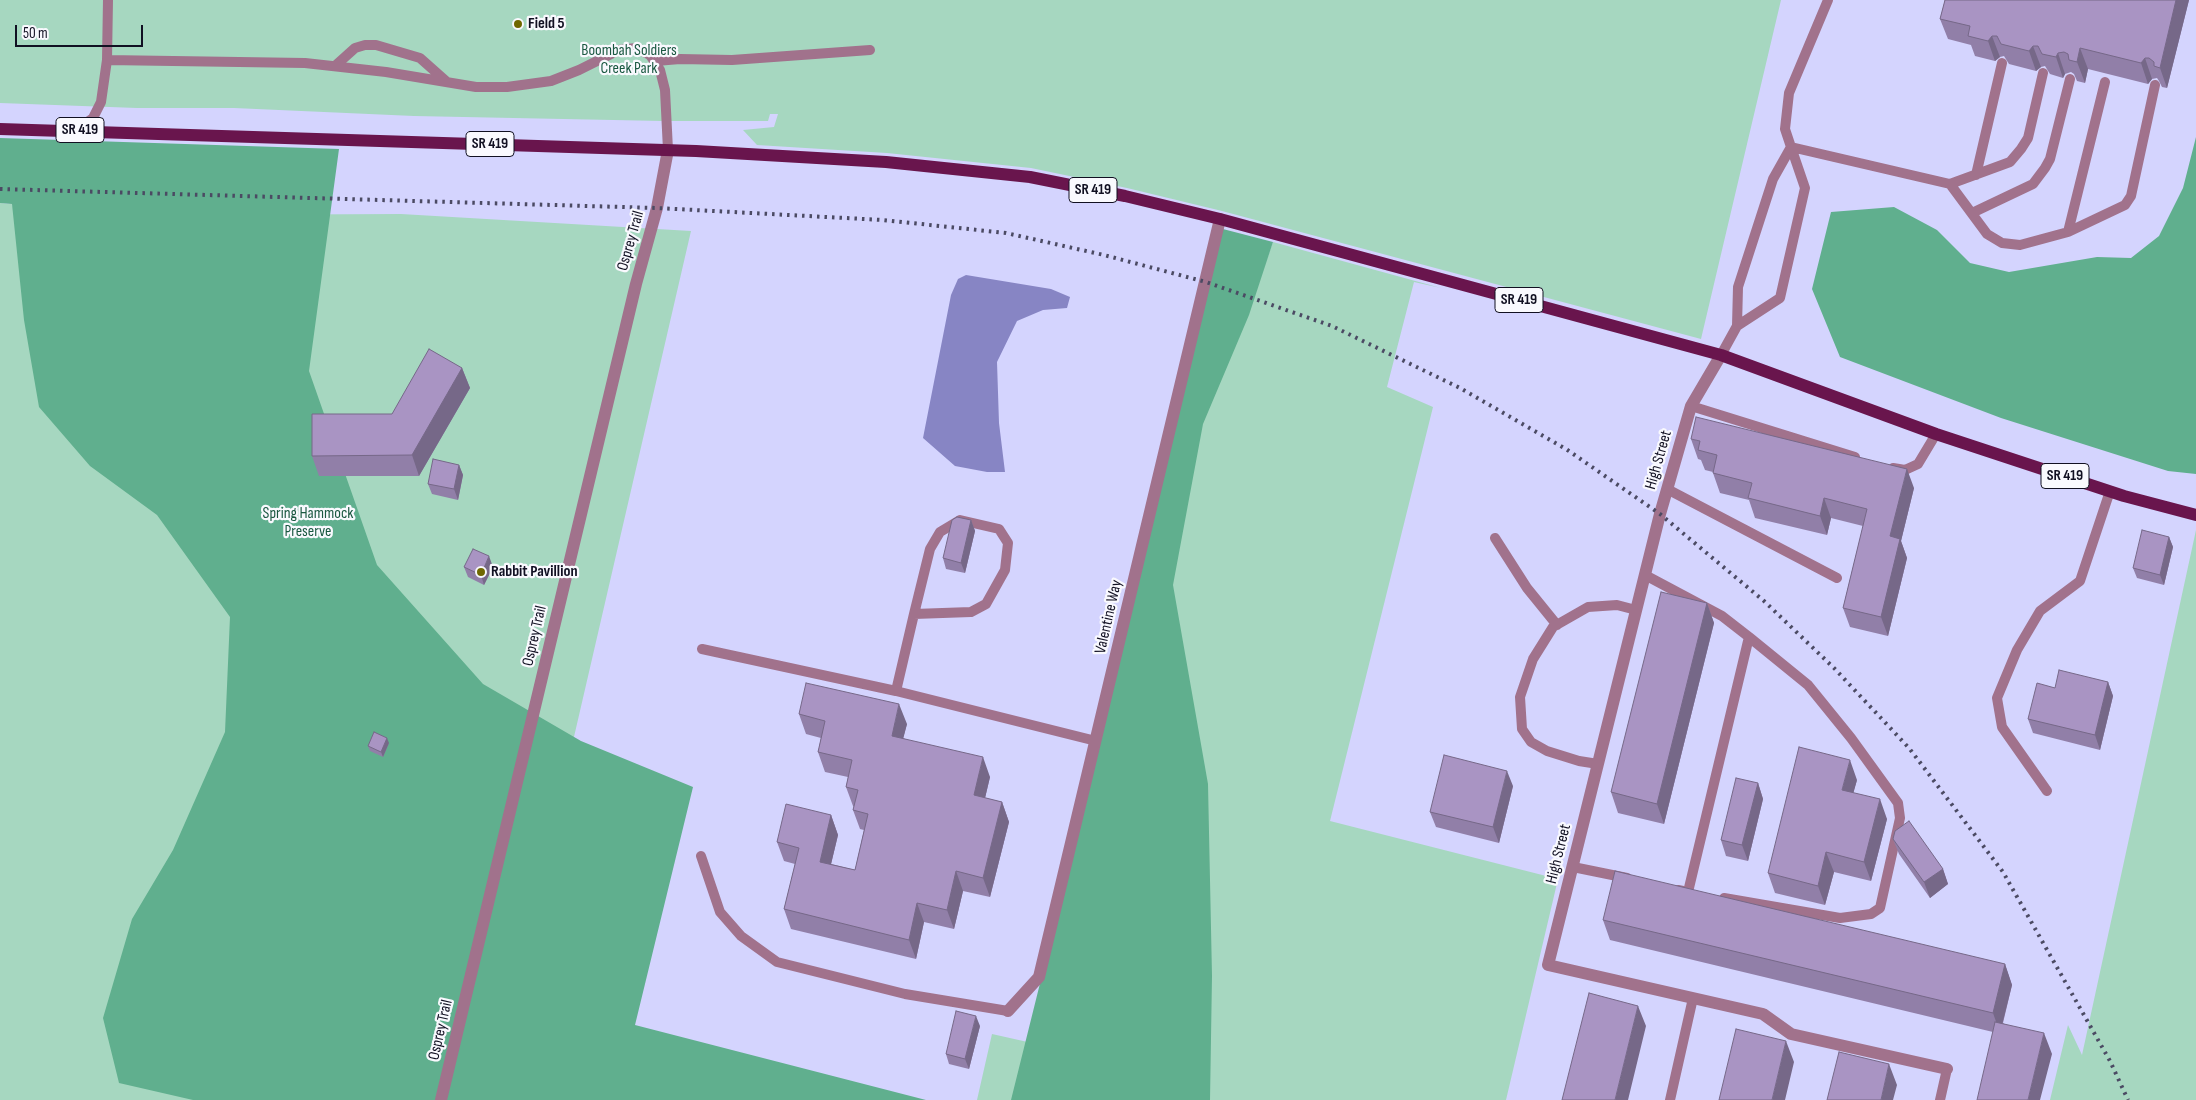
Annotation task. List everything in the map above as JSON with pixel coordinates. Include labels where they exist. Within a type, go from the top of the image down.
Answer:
[{"type":"main road","name":"SR 419","points":[[0,129],[668,150],[886,162],[984,171],[1058,183],[1220,219],[1721,355],[1936,434],[2110,491],[2196,515]]},
{"type":"street","name":"Osprey Trail","points":[[441,1100],[633,294],[657,208],[668,150]]},
{"type":"street","name":"Valentine Way","points":[[1008,1011],[1040,977],[1220,219]]},
{"type":"street","name":"High Street","points":[[1721,355],[1691,406],[1667,489],[1548,965],[1762,1014],[1791,1034],[1947,1069]]},
{"type":"lane","points":[[76,130],[88,122],[99,108],[107,61],[108,0]]},
{"type":"lane","points":[[1737,326],[1780,298],[1805,188],[1784,129],[1789,93],[1828,0]]},
{"type":"lane","points":[[335,66],[355,48],[365,44],[376,45],[420,58],[448,82]]},
{"type":"lane","points":[[107,61],[305,63],[486,87],[540,84],[565,76],[628,47],[644,51],[656,62],[665,90],[668,150]]},
{"type":"lane","points":[[656,62],[680,59],[732,60],[870,50]]},
{"type":"lane","points":[[1976,175],[2002,63]]},
{"type":"lane","points":[[1791,147],[1950,184],[2010,162],[2021,149],[2028,138],[2043,73]]},
{"type":"lane","points":[[1972,213],[2033,184],[2045,168],[2050,159],[2070,79]]},
{"type":"lane","points":[[2068,232],[2105,82]]},
{"type":"lane","points":[[1950,184],[1987,234],[2002,243],[2020,245],[2068,232],[2125,205],[2131,196],[2155,85]]},
{"type":"lane","points":[[1721,355],[1737,326],[1738,287],[1773,179],[1791,147]]},
{"type":"lane","points":[[1691,406],[1866,460]]},
{"type":"lane","points":[[1884,465],[1905,470],[1918,464],[1936,434]]},
{"type":"lane","points":[[1667,489],[1837,578]]},
{"type":"lane","points":[[2047,791],[2002,727],[1997,698],[2017,650],[2040,611],[2080,581],[2110,491]]},
{"type":"lane","points":[[896,691],[914,614],[930,549],[940,532],[960,520],[999,529],[1008,543],[1005,570],[986,604],[971,612],[914,614]]},
{"type":"lane","points":[[1495,538],[1527,588],[1557,625]]},
{"type":"lane","points":[[1645,575],[1722,616],[1750,637],[1814,693],[1852,738],[1898,803],[1900,818],[1880,908],[1871,914],[1840,918],[1716,897]]},
{"type":"lane","points":[[1598,764],[1579,761],[1547,751],[1531,742],[1522,729],[1520,697],[1533,659],[1553,627],[1588,607],[1617,605],[1636,610]]},
{"type":"lane","points":[[1669,888],[1693,892],[1750,637]]},
{"type":"lane","points":[[702,649],[896,691],[1096,741]]},
{"type":"lane","points":[[701,856],[720,912],[741,936],[777,962],[905,994],[1008,1011]]},
{"type":"lane","points":[[1573,866],[1640,881]]},
{"type":"lane","points":[[1670,1100],[1693,998]]},
{"type":"lane","points":[[1940,1100],[1947,1069]]},
{"type":"green space","name":"Boombah Soldiers Creek Park","points":[[0,0],[1781,0],[1701,339],[1222,211],[1127,188],[1031,168],[887,153],[757,145],[743,130],[774,127],[778,114],[770,114],[768,121],[663,121],[414,116],[234,108],[137,108],[0,103]]},
{"type":"green space","points":[[2196,137],[2196,474],[2168,471],[2001,418],[1840,357],[1812,289],[1831,212],[1894,207],[1937,230],[1970,263],[2009,272],[2097,257],[2131,258],[2159,236],[2183,188]]},
{"type":"green space","points":[[0,138],[339,149],[309,371],[377,565],[483,684],[581,741],[693,787],[635,1025],[926,1100],[193,1100],[119,1083],[103,1018],[132,919],[173,850],[225,732],[230,617],[157,515],[90,466],[39,407],[24,320],[12,204],[0,203]]},
{"type":"green space","name":"Spring Hammock Preserve","points":[[0,203],[12,204],[13,207],[185,215],[401,214],[691,231],[490,1100],[0,1100]]},
{"type":"green space","points":[[1219,228],[1273,242],[1249,315],[1203,424],[1173,585],[1208,784],[1212,976],[1210,1100],[1011,1100],[1104,726]]},
{"type":"green space","points":[[1273,242],[1441,288],[1414,282],[1387,387],[1433,407],[1330,821],[1558,879],[1506,1100],[977,1100],[992,1034],[1041,1045],[1213,333],[1238,340]]},
{"type":"green space","points":[[2196,530],[2196,1100],[2050,1100],[2068,1025],[2082,1055]]},
{"type":"shaded area","points":[[966,275],[1051,289],[1070,297],[1067,308],[1043,310],[1017,321],[997,362],[999,423],[1005,472],[987,472],[955,466],[923,438],[951,295],[958,279]]},
{"type":"building","points":[[1945,0],[2176,0],[2160,68],[2154,66],[2154,62],[2149,58],[2145,58],[2141,63],[2080,48],[2077,62],[2069,60],[2068,54],[2064,52],[2058,53],[2056,57],[2042,54],[2038,46],[2033,46],[2029,51],[2001,44],[1997,36],[1992,36],[1988,41],[1968,36],[1970,26],[1940,19]]},
{"type":"building","points":[[429,349],[462,368],[412,455],[312,456],[312,414],[392,414]]},
{"type":"building","points":[[1696,417],[1907,469],[1890,536],[1900,539],[1881,617],[1843,608],[1867,509],[1824,498],[1820,516],[1748,498],[1752,483],[1713,473],[1717,455],[1698,450],[1700,441],[1691,439]]},
{"type":"building","points":[[433,459],[459,465],[454,489],[428,484]]},
{"type":"building","points":[[957,517],[971,520],[961,563],[943,558],[952,520]]},
{"type":"building","points":[[2142,530],[2169,537],[2160,575],[2133,568]]},
{"type":"building","points":[[473,549],[489,556],[481,575],[464,567]]},
{"type":"building","points":[[1661,592],[1707,603],[1657,804],[1611,792]]},
{"type":"building","points":[[2059,670],[2108,682],[2095,735],[2028,719],[2037,683],[2055,688]]},
{"type":"building","points":[[806,683],[899,704],[892,736],[983,757],[974,795],[1002,802],[983,878],[956,871],[947,910],[917,903],[909,940],[784,909],[799,848],[777,842],[786,804],[831,815],[820,862],[855,870],[868,814],[853,810],[858,790],[846,787],[852,760],[818,752],[825,721],[799,714]]},
{"type":"building","points":[[374,732],[387,738],[381,752],[368,746]]},
{"type":"building","points":[[1799,747],[1850,760],[1842,790],[1880,799],[1864,862],[1826,852],[1818,886],[1768,873]]},
{"type":"building","points":[[1444,755],[1507,771],[1493,827],[1430,812]]},
{"type":"building","points":[[1736,778],[1758,783],[1742,845],[1721,840]]},
{"type":"building","points":[[1909,821],[1943,869],[1924,882],[1893,839],[1895,831]]},
{"type":"building","points":[[1615,871],[2005,964],[1993,1013],[1603,920]]},
{"type":"building","points":[[1589,993],[1638,1006],[1615,1100],[1562,1100]]},
{"type":"building","points":[[956,1011],[976,1016],[965,1059],[946,1054]]},
{"type":"building","points":[[1995,1022],[2044,1033],[2028,1100],[1977,1100]]},
{"type":"building","points":[[1736,1029],[1786,1041],[1772,1100],[1719,1100]]},
{"type":"building","points":[[1839,1052],[1889,1064],[1881,1100],[1827,1100]]},
{"type":"railway","points":[[0,189],[657,208],[883,220],[1006,233],[1104,255],[1206,282],[1332,326],[1460,388],[1566,449],[1660,514],[1764,601],[1834,668],[1909,748],[2003,872],[2110,1061],[2128,1100]]},
{"type":"place","name":"Field 5","points":[[518,24]]},
{"type":"place","name":"Rabbit Pavillion","points":[[481,572]]}]
